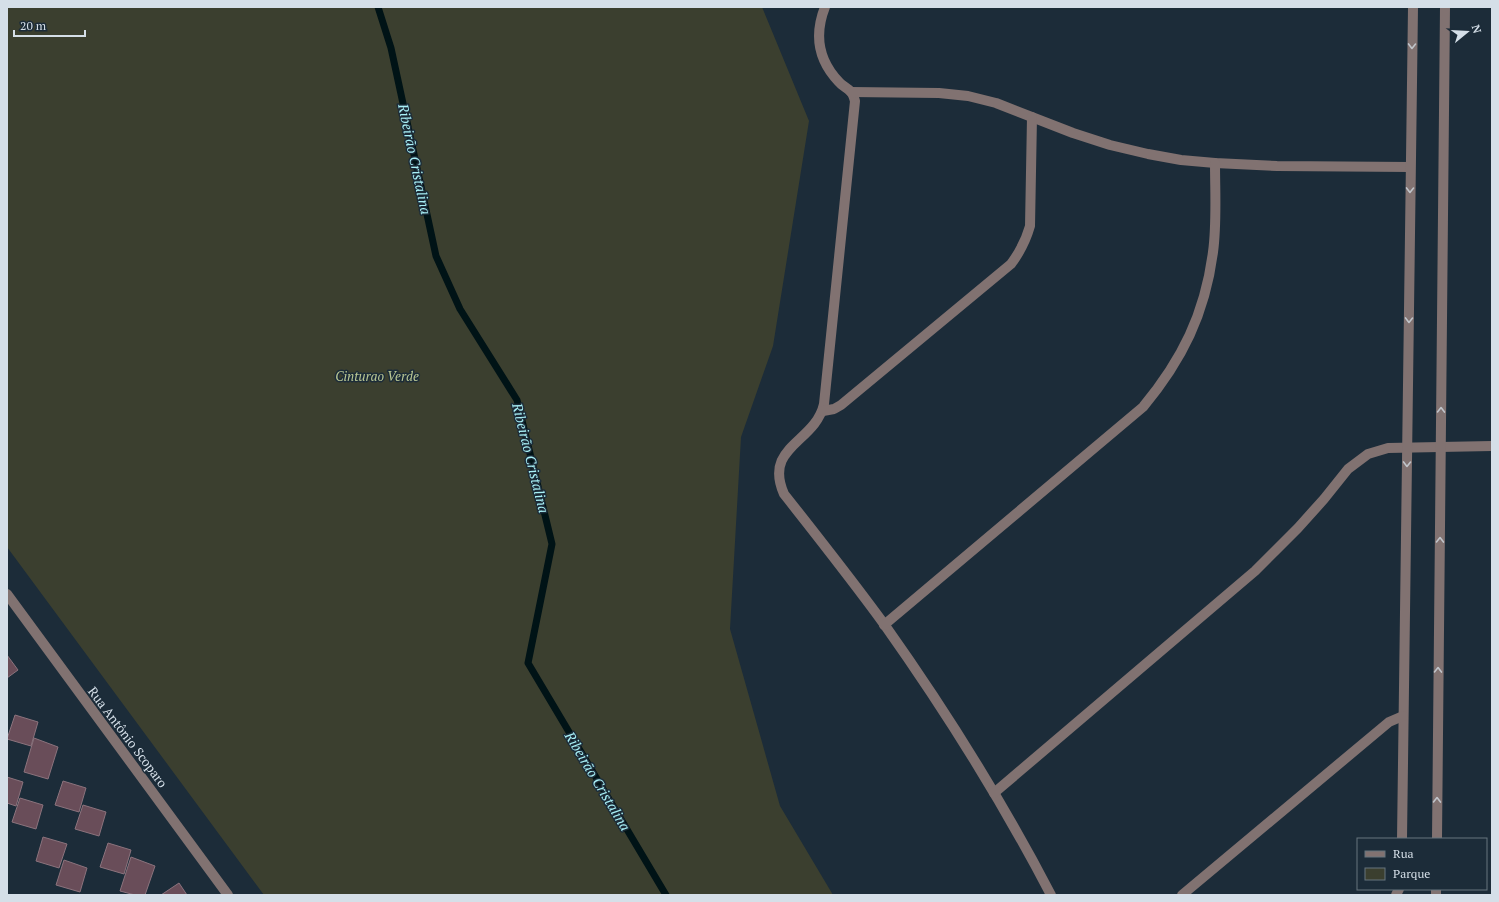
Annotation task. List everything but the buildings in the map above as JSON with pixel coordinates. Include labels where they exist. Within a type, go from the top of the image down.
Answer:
[{"type":"street","points":[[825,7],[819,28],[821,52],[825,64],[832,75],[841,85],[851,92],[855,101],[823,411],[815,424],[786,453],[779,469],[781,487],[784,494],[841,566],[884,625],[945,715],[994,793],[1051,895]]},
{"type":"street","points":[[1402,838],[1413,7]]},
{"type":"street","points":[[1437,838],[1445,7]]},
{"type":"street","points":[[851,92],[939,93],[968,96],[996,103],[1073,133],[1110,145],[1155,155],[1215,163],[1277,166],[1410,167]]},
{"type":"street","points":[[823,411],[834,409],[841,404],[1011,264],[1017,256],[1030,226],[1032,117]]},
{"type":"street","points":[[884,625],[1143,407],[1161,385],[1177,360],[1190,335],[1201,308],[1209,280],[1214,251],[1215,163]]},
{"type":"street","points":[[994,793],[1255,571],[1298,528],[1348,469],[1368,454],[1388,448],[1492,446]]},
{"type":"street","name":"Rua Antônio Scoparo","points":[[7,594],[228,895]]},
{"type":"street","points":[[1182,895],[1389,722],[1403,716]]},
{"type":"green space","name":"Cinturao Verde","points":[[7,7],[762,7],[809,121],[773,346],[741,437],[730,629],[780,806],[833,895],[264,895],[7,547]]},
{"type":"waterway","name":"Ribeirão Cristalina","points":[[378,7],[391,48],[436,256],[460,309],[517,400],[552,544],[528,663],[666,895]]}]
